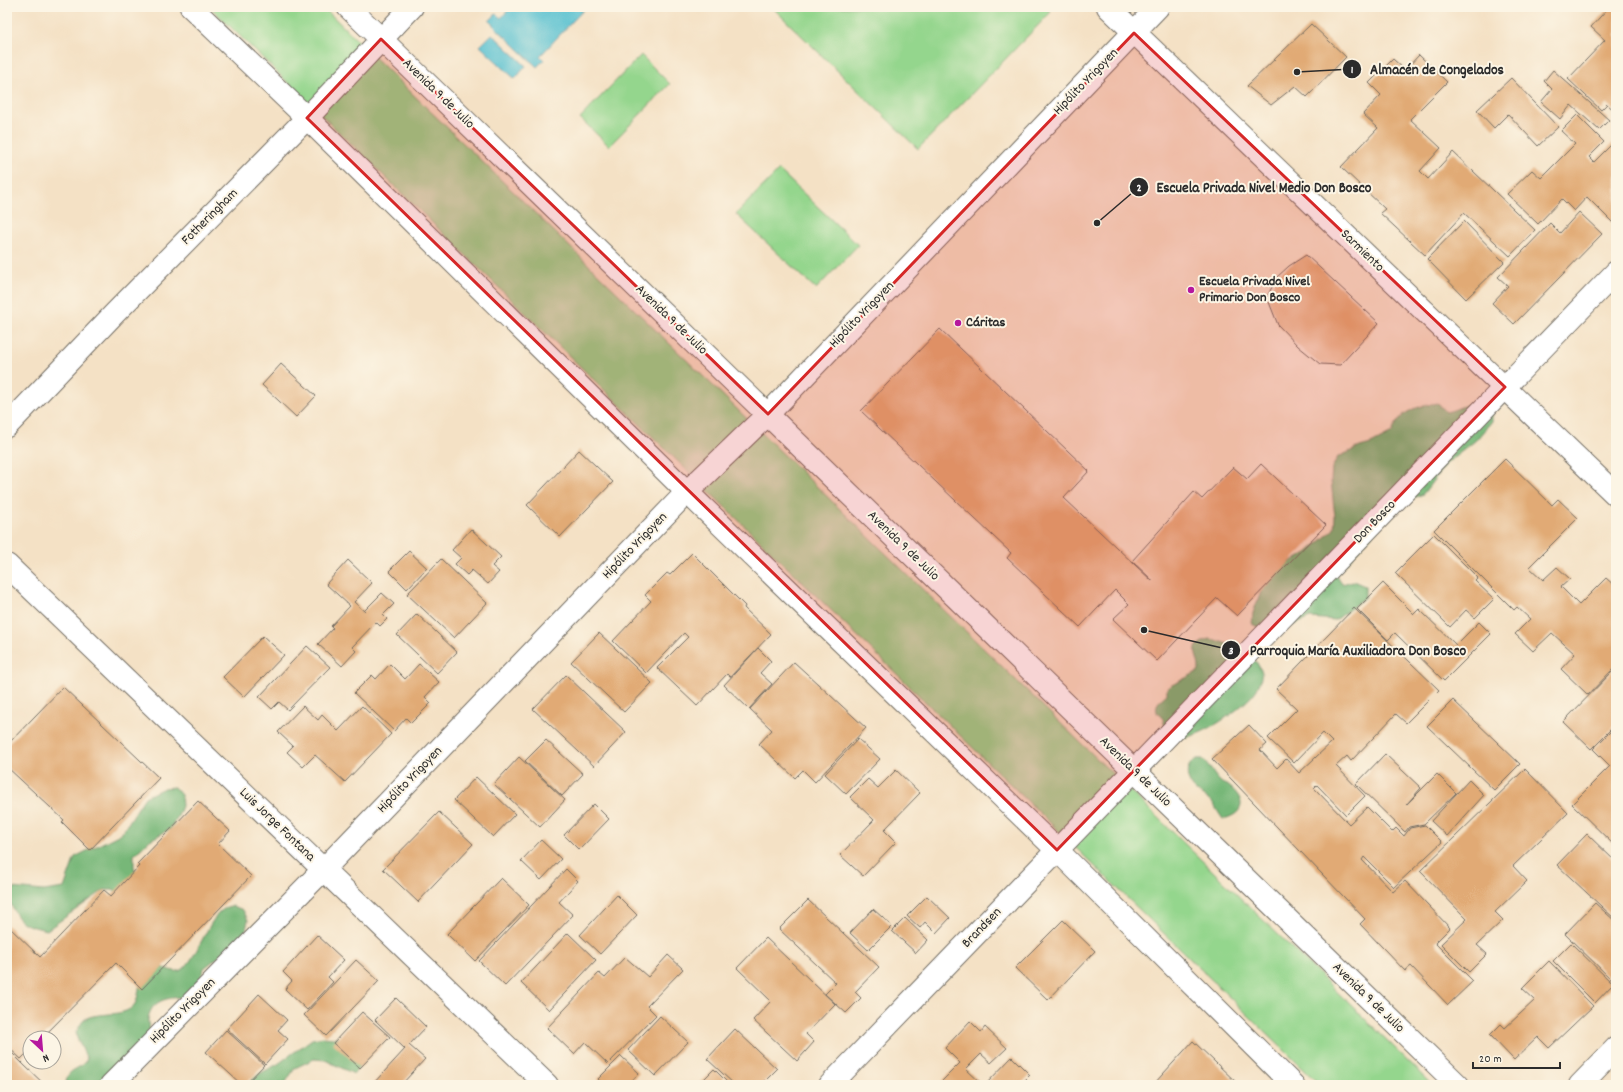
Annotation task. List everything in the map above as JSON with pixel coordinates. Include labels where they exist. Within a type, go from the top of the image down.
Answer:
[{"type":"street","points":[[191,7],[307,118],[687,492],[1058,850],[1292,1085]]},
{"type":"street","name":"Avenida 9 de Julio","points":[[348,7],[1458,1085]]},
{"type":"street","name":"Fotheringham","points":[[7,426],[115,313],[307,118],[412,7]]},
{"type":"street","name":"Sarmiento","points":[[1108,7],[1616,494]]},
{"type":"street","name":"Hipólito Yrigoyen","points":[[111,1085],[324,869],[687,492],[768,414],[1158,7]]},
{"type":"street","name":"Don Bosco","points":[[1134,771],[1616,272]]},
{"type":"street","name":"Luis Jorge Fontana","points":[[7,565],[547,1085]]},
{"type":"street","name":"Brandsen","points":[[830,1085],[1134,771]]},
{"type":"street","points":[[1580,1085],[1616,1048]]},
{"type":"highlighted area","points":[[1134,33],[1505,387],[1057,850],[307,118],[381,39],[768,414]]},
{"type":"green space","points":[[210,7],[323,7],[1433,1085],[1320,1085]]},
{"type":"green space","points":[[772,7],[1046,7],[1051,12],[918,149]]},
{"type":"green space","points":[[641,55],[670,84],[609,146],[580,118]]},
{"type":"green space","points":[[779,170],[858,245],[816,289],[736,214]]},
{"type":"green space","points":[[1438,403],[1446,412],[1472,403],[1482,403],[1492,409],[1492,421],[1476,440],[1446,464],[1423,494],[1400,504],[1336,575],[1342,584],[1353,581],[1365,586],[1365,597],[1336,620],[1310,618],[1276,632],[1264,630],[1252,624],[1253,613],[1266,578],[1275,570],[1307,553],[1334,529],[1335,517],[1331,481],[1332,468],[1338,457],[1360,447],[1371,444],[1392,433],[1395,425],[1404,414],[1416,408]]},
{"type":"green space","points":[[1210,639],[1230,645],[1238,645],[1239,648],[1257,663],[1262,672],[1260,683],[1252,696],[1233,713],[1221,721],[1196,734],[1186,737],[1177,737],[1165,726],[1162,717],[1158,714],[1156,708],[1157,705],[1167,694],[1167,688],[1199,671],[1196,648],[1202,642]]},
{"type":"green space","points":[[1197,759],[1203,759],[1219,781],[1230,787],[1239,797],[1241,806],[1235,814],[1223,819],[1213,803],[1195,790],[1189,782],[1187,773],[1188,769]]},
{"type":"green space","points":[[174,787],[181,795],[182,806],[178,816],[170,829],[150,840],[134,855],[134,867],[145,899],[126,907],[115,890],[104,890],[47,930],[26,924],[18,918],[8,898],[12,888],[44,891],[64,888],[75,857],[122,833],[145,797],[164,788]]},
{"type":"green space","points":[[233,906],[243,910],[248,920],[246,930],[233,946],[204,968],[198,998],[183,997],[168,999],[155,1005],[151,1011],[148,1022],[155,1040],[145,1059],[105,1075],[100,1085],[66,1085],[68,1075],[87,1059],[77,1038],[76,1032],[84,1020],[93,1016],[123,1012],[134,1005],[137,999],[141,974],[158,966],[168,970],[177,971],[184,968],[190,962],[216,917],[222,910]]},
{"type":"green space","points":[[323,1037],[344,1039],[360,1065],[354,1074],[325,1060],[314,1059],[295,1068],[284,1085],[247,1085],[259,1074],[278,1064],[312,1039]]},
{"type":"water","points":[[511,7],[586,7],[540,56],[544,60],[537,67],[489,21],[496,14],[501,18]]},
{"type":"water","points":[[492,34],[526,66],[515,79],[480,46]]},
{"type":"building","points":[[1609,7],[1616,8],[1616,112],[1607,104],[1601,110],[1568,79],[1605,40],[1591,27]]},
{"type":"building","points":[[1311,24],[1346,57],[1307,97],[1295,86],[1271,105],[1247,86]]},
{"type":"building","points":[[1419,55],[1447,82],[1410,119],[1441,148],[1420,171],[1428,179],[1453,152],[1535,230],[1510,256],[1464,213],[1425,255],[1380,213],[1385,209],[1341,167],[1378,128],[1363,114],[1381,95],[1369,83],[1393,59],[1405,70]]},
{"type":"building","points":[[1553,70],[1609,120],[1599,130],[1571,105],[1560,119],[1541,102],[1552,89],[1544,81]]},
{"type":"building","points":[[1511,78],[1558,127],[1538,146],[1508,114],[1494,128],[1477,110]]},
{"type":"building","points":[[1577,115],[1604,142],[1589,157],[1594,162],[1616,140],[1616,223],[1614,224],[1587,197],[1574,211],[1562,199],[1538,224],[1507,194],[1532,170],[1541,178],[1575,144],[1561,131]]},
{"type":"building","points":[[1579,212],[1602,234],[1514,324],[1492,303],[1508,286],[1498,277],[1550,223],[1560,233]]},
{"type":"building","points":[[1464,221],[1504,262],[1466,299],[1427,259]]},
{"type":"building","points":[[1306,255],[1379,323],[1340,365],[1320,364],[1298,346],[1278,325],[1267,297],[1277,277],[1289,266]]},
{"type":"building","points":[[940,329],[1089,471],[1064,498],[1152,581],[1132,561],[1194,492],[1202,499],[1233,467],[1247,479],[1261,464],[1326,525],[1237,616],[1217,598],[1157,661],[1113,619],[1129,604],[1115,590],[1080,627],[1007,558],[1011,553],[861,411]]},
{"type":"building","points":[[281,364],[316,396],[296,417],[262,385]]},
{"type":"building","points":[[579,450],[613,482],[560,537],[527,505]]},
{"type":"building","points":[[1505,459],[1552,505],[1558,499],[1578,518],[1529,567],[1543,580],[1557,567],[1570,579],[1561,587],[1579,605],[1606,578],[1616,587],[1616,666],[1588,695],[1561,669],[1575,654],[1552,633],[1533,651],[1515,634],[1530,619],[1517,607],[1514,610],[1434,530]]},
{"type":"building","points":[[471,529],[501,557],[492,566],[499,572],[488,584],[472,570],[467,575],[455,564],[461,558],[452,550]]},
{"type":"building","points":[[1434,534],[1478,578],[1475,581],[1494,599],[1475,618],[1466,610],[1450,627],[1395,573]]},
{"type":"building","points":[[409,551],[427,568],[407,589],[389,571]]},
{"type":"building","points":[[692,553],[771,634],[730,677],[727,674],[697,706],[657,668],[688,637],[684,633],[646,673],[613,641],[651,601],[645,595],[667,573],[670,575]]},
{"type":"building","points":[[441,559],[487,603],[454,638],[407,594]]},
{"type":"building","points":[[348,560],[372,583],[354,602],[364,611],[382,593],[394,604],[383,615],[387,619],[380,626],[376,622],[352,647],[356,651],[342,666],[318,644],[333,628],[331,626],[350,606],[326,584]]},
{"type":"building","points":[[1383,583],[1414,614],[1419,609],[1456,645],[1479,622],[1491,634],[1444,681],[1395,633],[1388,640],[1357,609]]},
{"type":"building","points":[[1354,608],[1439,690],[1406,723],[1396,714],[1351,761],[1347,756],[1336,766],[1365,796],[1346,815],[1317,785],[1314,788],[1349,824],[1367,807],[1392,832],[1396,828],[1404,836],[1410,828],[1425,825],[1442,842],[1394,887],[1364,857],[1362,860],[1393,892],[1405,881],[1450,928],[1435,943],[1473,981],[1448,1005],[1411,966],[1405,971],[1360,924],[1365,919],[1212,759],[1249,725],[1267,744],[1260,750],[1277,768],[1286,759],[1299,773],[1332,742],[1323,733],[1294,763],[1268,738],[1297,709],[1276,689]]},
{"type":"building","points":[[417,614],[457,652],[437,673],[397,635]]},
{"type":"building","points":[[599,633],[652,683],[624,712],[571,662]]},
{"type":"building","points":[[263,636],[284,655],[244,697],[223,677]]},
{"type":"building","points":[[307,646],[330,667],[288,710],[279,702],[272,709],[259,697]]},
{"type":"building","points":[[758,648],[771,661],[760,673],[772,684],[749,709],[724,685]]},
{"type":"building","points":[[794,662],[866,728],[815,782],[803,770],[795,778],[759,744],[772,730],[750,709]]},
{"type":"building","points":[[390,664],[405,679],[419,664],[439,682],[425,697],[431,703],[411,723],[406,718],[394,731],[354,693],[372,675],[376,679]]},
{"type":"building","points":[[1614,670],[1616,671],[1616,724],[1591,749],[1563,722]]},
{"type":"building","points":[[566,675],[626,732],[594,766],[533,709]]},
{"type":"building","points":[[63,687],[159,778],[90,850],[62,822],[64,820],[7,767],[7,745]]},
{"type":"building","points":[[1453,700],[1520,764],[1494,790],[1427,726]]},
{"type":"building","points":[[303,706],[318,720],[322,715],[338,731],[362,706],[391,734],[345,782],[315,755],[303,767],[287,752],[293,746],[278,732]]},
{"type":"building","points":[[1616,726],[1616,847],[1572,804],[1610,766],[1593,749]]},
{"type":"building","points":[[858,739],[880,759],[846,794],[825,774]]},
{"type":"building","points":[[546,740],[583,774],[562,796],[525,761]]},
{"type":"building","points":[[1385,754],[1421,788],[1406,805],[1437,774],[1456,793],[1424,824],[1409,827],[1405,832],[1356,784]]},
{"type":"building","points":[[519,757],[565,800],[540,827],[494,784]]},
{"type":"building","points":[[1525,769],[1568,813],[1513,866],[1527,881],[1495,912],[1503,920],[1477,945],[1487,954],[1469,972],[1441,944],[1467,919],[1420,871]]},
{"type":"building","points":[[896,770],[920,793],[884,830],[896,842],[863,876],[840,855],[874,820],[850,797],[868,779],[878,788]]},
{"type":"building","points":[[476,777],[515,814],[493,837],[454,800]]},
{"type":"building","points":[[1469,780],[1484,795],[1447,836],[1431,821]]},
{"type":"building","points":[[198,801],[230,831],[218,844],[251,876],[142,989],[116,963],[50,1030],[22,1030],[21,1059],[7,1046],[7,925],[40,957],[104,890],[111,896],[139,866],[137,864]]},
{"type":"building","points":[[594,804],[609,819],[579,850],[564,835]]},
{"type":"building","points":[[439,812],[473,844],[418,902],[383,869]]},
{"type":"building","points":[[1587,834],[1616,862],[1616,920],[1557,865]]},
{"type":"building","points":[[541,840],[561,859],[541,880],[521,861]]},
{"type":"building","points":[[566,869],[578,881],[559,902],[573,915],[505,986],[479,961]]},
{"type":"building","points":[[501,878],[529,905],[475,961],[447,934]]},
{"type":"building","points":[[617,895],[637,915],[600,954],[580,935]]},
{"type":"building","points":[[927,896],[950,918],[936,933],[925,922],[920,928],[907,916]]},
{"type":"building","points":[[808,900],[879,967],[855,992],[861,998],[846,1013],[825,994],[836,983],[779,929]]},
{"type":"building","points":[[1595,903],[1616,922],[1616,981],[1614,982],[1565,934]]},
{"type":"building","points":[[873,909],[892,926],[868,950],[850,933]]},
{"type":"building","points":[[905,918],[928,940],[916,953],[892,931]]},
{"type":"building","points":[[1063,920],[1095,951],[1048,1000],[1015,968]]},
{"type":"building","points":[[568,933],[596,960],[549,1010],[521,983]]},
{"type":"building","points":[[317,935],[344,960],[328,977],[333,982],[307,1010],[285,989],[292,981],[283,972]]},
{"type":"building","points":[[766,938],[835,1004],[806,1034],[814,1042],[797,1061],[753,1020],[771,1001],[737,968]]},
{"type":"building","points":[[1571,943],[1613,984],[1595,1003],[1553,961]]},
{"type":"building","points":[[668,955],[683,969],[647,1006],[656,1015],[608,1064],[585,1042],[574,1054],[547,1028],[599,973],[605,978],[625,957],[648,977]]},
{"type":"building","points":[[356,960],[379,981],[326,1036],[304,1015]]},
{"type":"building","points":[[1549,961],[1593,1006],[1549,1048],[1538,1037],[1514,1060],[1490,1035],[1501,1024],[1505,1028],[1535,1000],[1522,988]]},
{"type":"building","points":[[259,994],[287,1020],[278,1030],[288,1039],[265,1064],[227,1029]]},
{"type":"building","points":[[396,998],[426,1027],[409,1045],[425,1059],[401,1085],[372,1085],[405,1049],[375,1020]]},
{"type":"building","points":[[362,1012],[390,1037],[360,1068],[333,1043]]},
{"type":"building","points":[[660,1016],[688,1042],[655,1076],[628,1050]]},
{"type":"building","points":[[970,1021],[981,1032],[985,1027],[1007,1048],[991,1063],[981,1054],[966,1069],[983,1085],[938,1085],[960,1063],[945,1048]]},
{"type":"building","points":[[735,1029],[777,1069],[761,1085],[735,1085],[707,1059]]},
{"type":"building","points":[[226,1030],[264,1065],[245,1085],[242,1085],[206,1052]]},
{"type":"building","points":[[1193,1041],[1239,1085],[1153,1085]]},
{"type":"building","points":[[7,1048],[22,1063],[22,1070],[29,1070],[45,1085],[7,1085]]},
{"type":"building","points":[[621,1056],[639,1073],[628,1085],[604,1085],[598,1079]]},
{"type":"building","points":[[1012,1057],[1030,1075],[1020,1085],[985,1085]]},
{"type":"building","points":[[714,1069],[730,1085],[698,1085]]},
{"type":"place","name":"Almacén de Congelados","points":[[1297,72]]},
{"type":"place","name":"Escuela Privada Nivel Medio Don Bosco","points":[[1097,223]]},
{"type":"place","name":"Escuela Privada Nivel Primario Don Bosco","points":[[1191,290]]},
{"type":"place","name":"Cáritas","points":[[958,323]]},
{"type":"place","name":"Parroquia María Auxiliadora Don Bosco","points":[[1144,630]]}]
